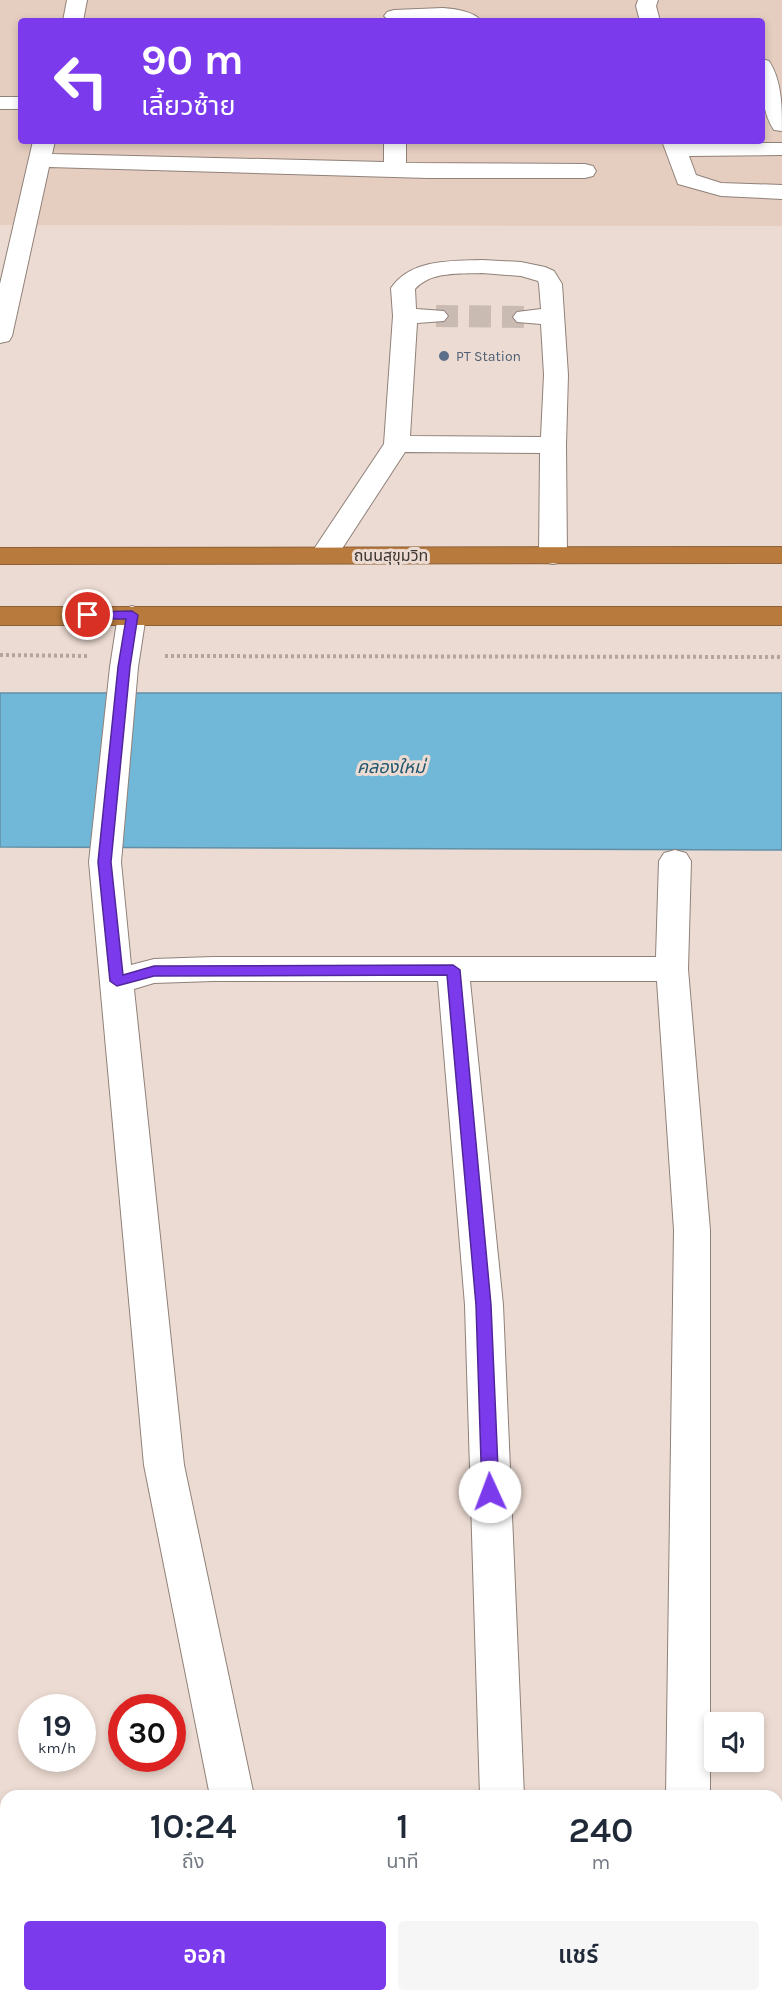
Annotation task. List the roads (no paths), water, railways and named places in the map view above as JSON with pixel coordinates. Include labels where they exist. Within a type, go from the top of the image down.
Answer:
[{"type":"highway","name":"ถนนสุขุมวิท","points":[[3,556],[782,555]]},
{"type":"highway","points":[[0,583],[3,556]]},
{"type":"highway","points":[[0,616],[782,616]]},
{"type":"street","points":[[74,18],[77,0]]},
{"type":"street","points":[[648,0],[646,6],[649,18]]},
{"type":"street","points":[[394,12],[445,14],[465,18]]},
{"type":"street","points":[[765,74],[782,125]]},
{"type":"street","points":[[0,102],[18,103]]},
{"type":"street","points":[[395,144],[395,169]]},
{"type":"street","points":[[782,149],[674,145],[686,179],[699,186],[721,191],[782,192]]},
{"type":"street","points":[[0,336],[41,150],[115,151],[439,172],[585,171]]},
{"type":"street","points":[[324,555],[397,444],[405,316],[403,288],[415,276],[433,270],[517,268],[536,270],[547,277],[551,286],[556,364],[553,446],[554,555]]},
{"type":"street","points":[[405,316],[436,316]]},
{"type":"street","points":[[525,317],[553,316]]},
{"type":"street","points":[[397,444],[553,446]]},
{"type":"street","points":[[132,615],[125,662],[105,862],[164,1465],[231,1790]]},
{"type":"street","points":[[675,861],[672,969],[692,1230],[688,1790]]},
{"type":"street","points":[[117,981],[154,971],[672,969]]},
{"type":"street","points":[[453,970],[484,1305],[502,1790]]},
{"type":"water","name":"คลองใหม่","points":[[0,693],[782,693],[782,850],[0,847]]},
{"type":"tunnel","points":[[436,316],[525,317]]},
{"type":"place","name":"PT Station","points":[[444,356]]}]
